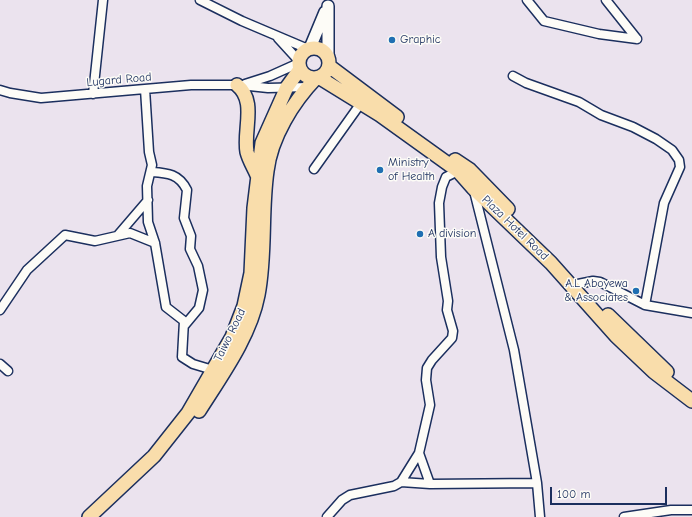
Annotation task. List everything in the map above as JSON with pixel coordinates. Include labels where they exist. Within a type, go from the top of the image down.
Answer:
[{"type":"main road","points":[[309,48],[323,52],[328,62],[326,73],[315,81],[304,75],[299,65],[302,54],[309,48]]},
{"type":"main road","name":"Plaza Hotel Road","points":[[328,62],[464,171],[661,367],[692,392]]},
{"type":"main road","name":"Taiwo Road","points":[[89,517],[154,456],[188,413],[232,337],[244,306],[251,273],[257,175],[262,143],[287,87],[299,65]]},
{"type":"main road","name":"Plaza Hotel Road","points":[[315,81],[361,103],[464,171],[473,188],[551,263],[616,336],[654,372],[692,401]]},
{"type":"main road","name":"Taiwo Road","points":[[100,517],[147,476],[184,432],[208,396],[245,333],[258,296],[264,247],[267,171],[270,157],[280,130],[315,81]]},
{"type":"main road","points":[[238,85],[245,93],[248,105],[247,153],[257,175]]},
{"type":"street","points":[[93,94],[103,0]]},
{"type":"street","points":[[200,0],[276,36],[309,48],[328,3]]},
{"type":"street","points":[[527,0],[544,21],[600,34],[637,39],[606,0]]},
{"type":"street","points":[[328,3],[328,62]]},
{"type":"street","points":[[238,85],[270,76],[299,65],[276,36]]},
{"type":"street","points":[[513,76],[526,83],[579,102],[601,115],[633,127],[656,139],[672,150],[679,160],[680,167],[664,203],[645,305]]},
{"type":"street","points":[[238,85],[268,88],[287,87],[315,81]]},
{"type":"street","name":"Lugard Road","points":[[0,90],[41,98],[191,85],[238,85]]},
{"type":"street","points":[[145,89],[149,152],[152,166],[152,172],[147,186],[148,222],[155,243],[166,307],[184,321],[182,357],[193,364],[213,370]]},
{"type":"street","points":[[314,169],[361,103]]},
{"type":"street","points":[[327,517],[342,500],[350,495],[394,486],[400,482],[419,453],[430,405],[426,380],[427,368],[432,360],[452,338],[453,331],[447,310],[448,301],[441,257],[439,203],[442,186],[446,177],[464,171]]},
{"type":"street","points":[[152,172],[168,173],[178,178],[187,190],[184,218],[191,236],[190,249],[198,266],[203,290],[199,308],[184,326]]},
{"type":"street","points":[[473,188],[514,350],[537,483],[540,517]]},
{"type":"street","points":[[118,235],[148,200]]},
{"type":"street","points":[[0,310],[27,270],[48,252],[60,237],[65,235],[95,241],[118,235],[135,234],[155,243]]},
{"type":"street","points":[[578,284],[593,281],[600,282],[645,305],[692,314]]},
{"type":"street","points":[[0,364],[8,371]]},
{"type":"street","points":[[419,453],[430,484]]},
{"type":"street","points":[[400,482],[430,484],[537,483]]},
{"type":"street","points":[[624,517],[671,510],[692,510]]},
{"type":"place","name":"Graphic","points":[[392,40]]},
{"type":"place","name":"Ministry of Health","points":[[380,170]]},
{"type":"place","name":"A division","points":[[420,234]]},
{"type":"place","name":"A.L Aboyewa & Associates","points":[[636,291]]}]
